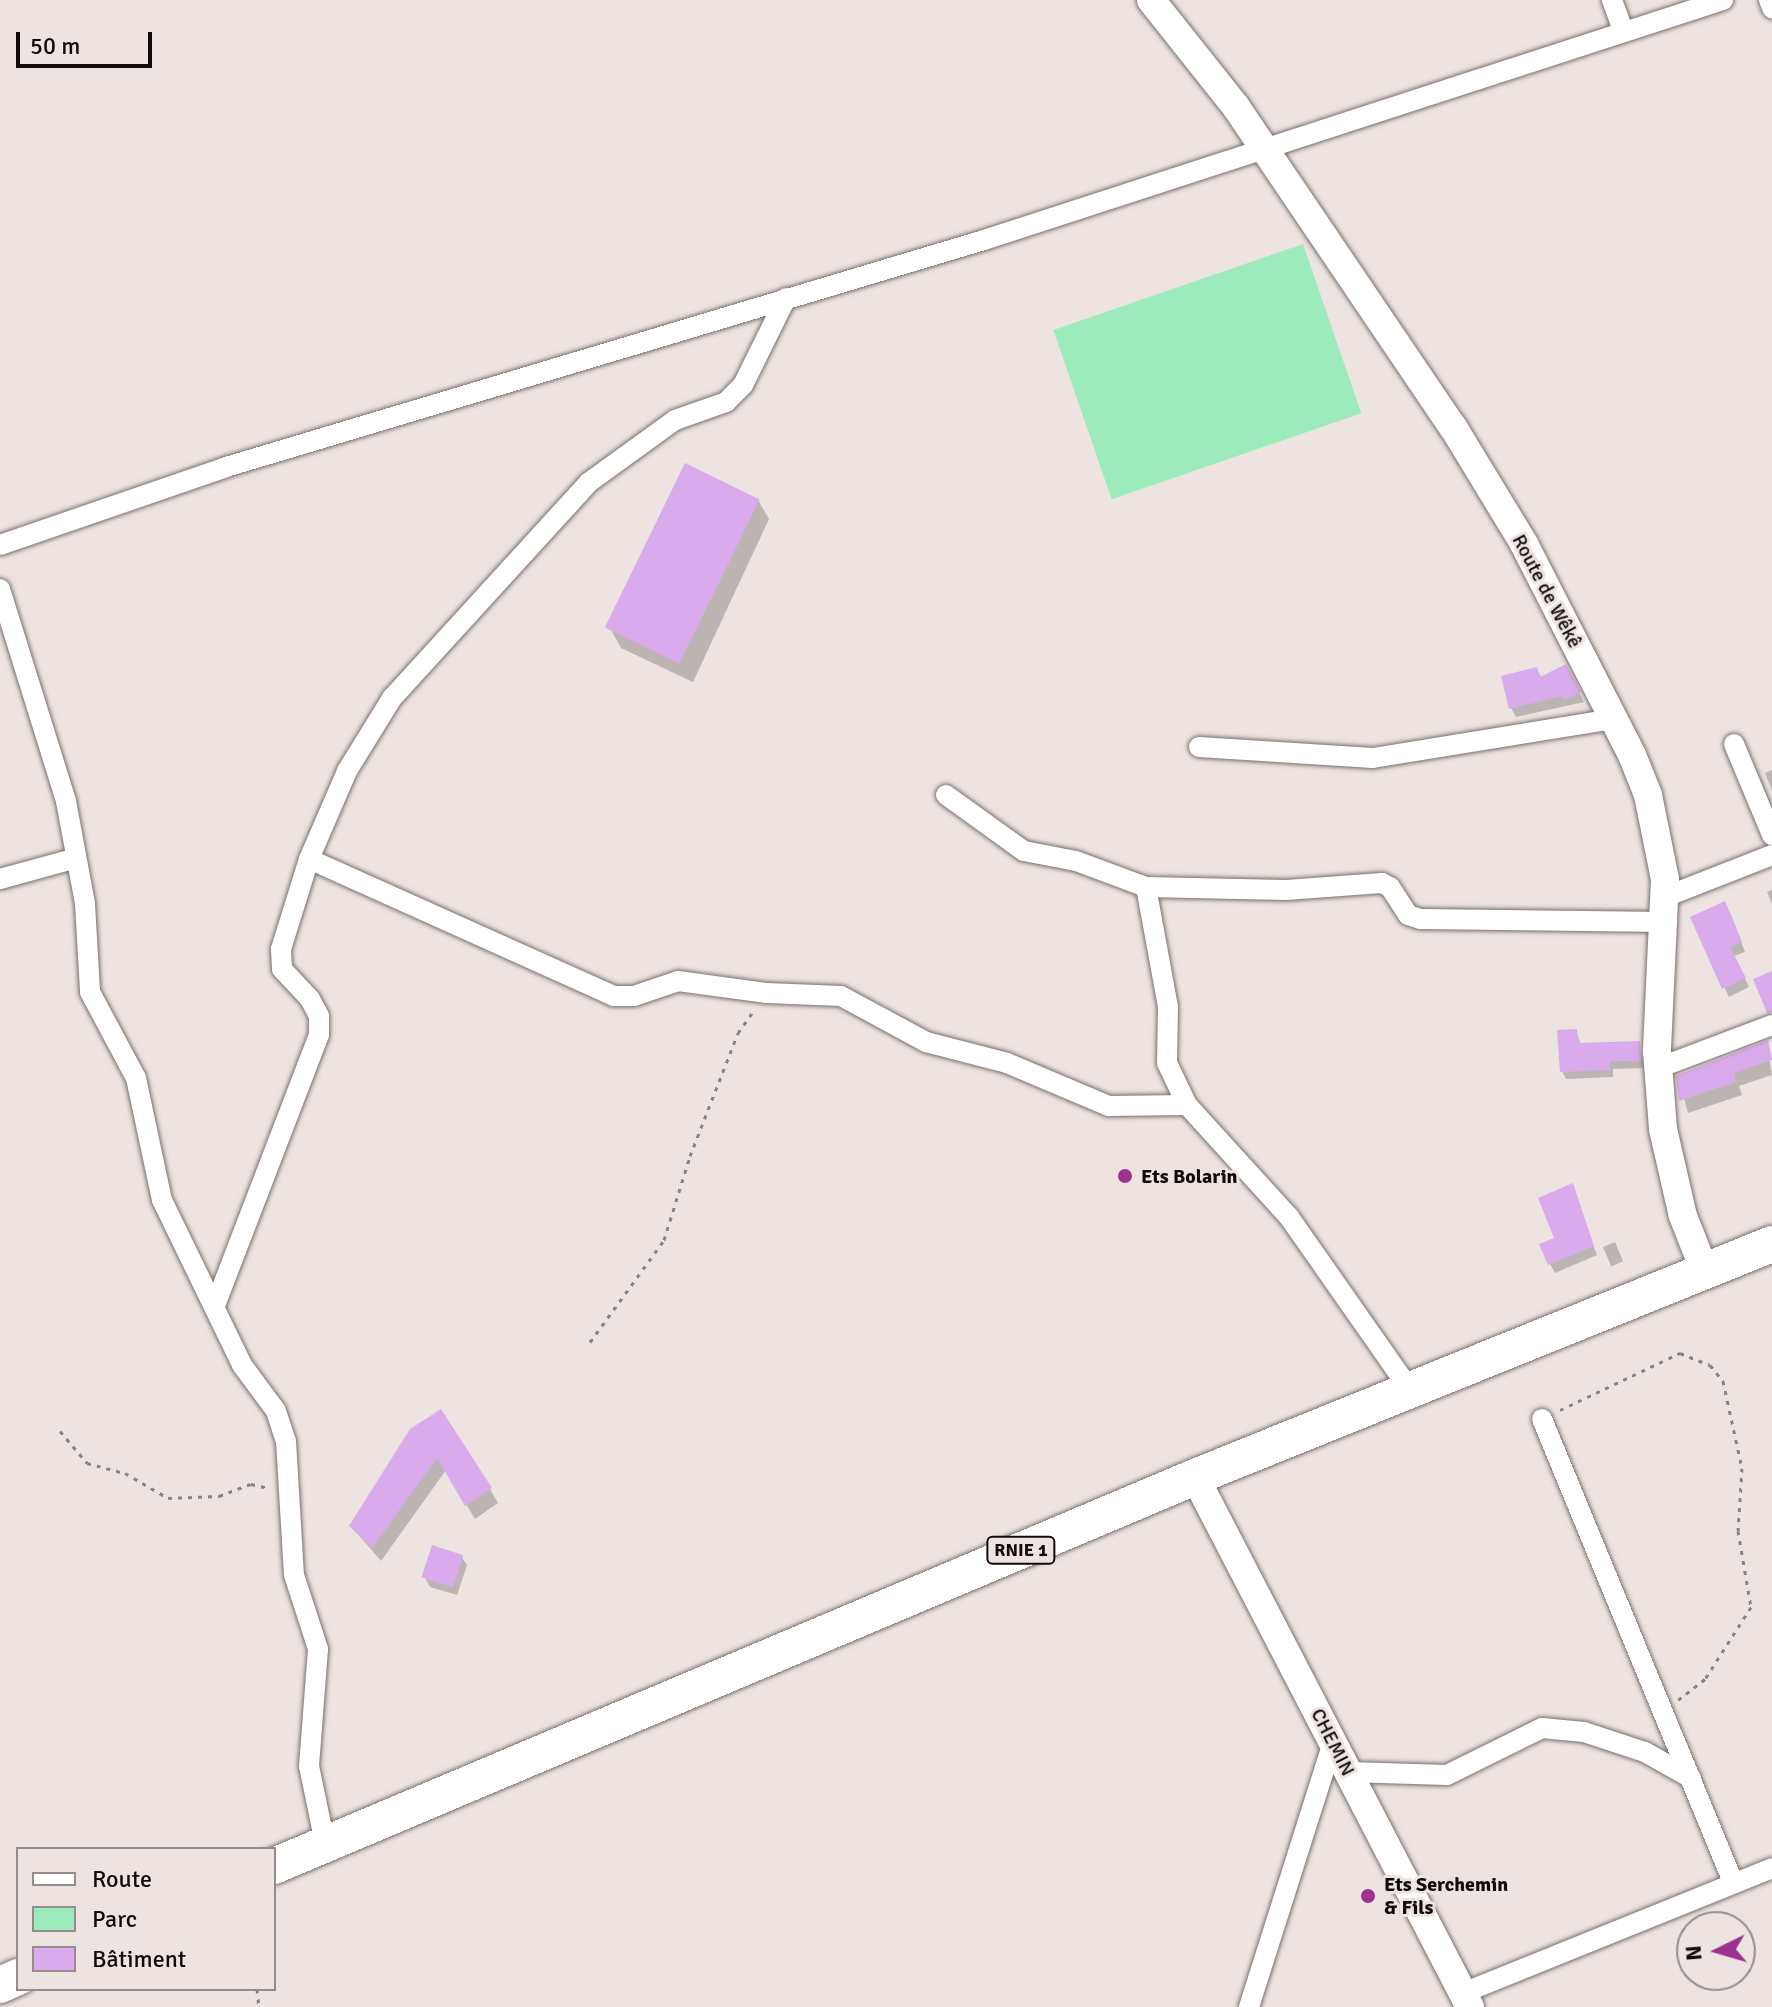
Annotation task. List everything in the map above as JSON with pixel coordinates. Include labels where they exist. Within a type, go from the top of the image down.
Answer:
[{"type":"highway","name":"RNIE 1","points":[[276,1865],[1195,1477],[1772,1244]]},
{"type":"street","name":"Route de Wêkê","points":[[1151,0],[1260,146],[1453,427],[1524,544],[1614,719],[1648,795],[1666,909],[1658,1068],[1671,1169],[1705,1272]]},
{"type":"street","points":[[1612,0],[1623,31]]},
{"type":"street","points":[[0,545],[226,467],[984,240],[1260,146],[1723,0]]},
{"type":"street","points":[[1769,0],[1772,8]]},
{"type":"street","points":[[216,1303],[319,1035],[319,1016],[310,999],[282,969],[281,949],[309,859],[347,771],[392,698],[588,483],[675,420],[726,402],[743,385],[786,298]]},
{"type":"street","points":[[0,589],[66,801],[85,904],[90,992],[136,1078],[162,1200],[216,1303],[242,1365],[276,1411],[291,1470],[294,1575],[318,1649],[309,1766],[325,1843]]},
{"type":"street","points":[[1199,747],[1373,758],[1614,719]]},
{"type":"street","points":[[1734,744],[1772,835]]},
{"type":"street","points":[[946,795],[1024,851],[1076,861],[1146,887],[1286,890],[1382,883],[1390,887],[1408,915],[1420,919],[1666,909],[1772,855]]},
{"type":"street","points":[[0,879],[76,858]]},
{"type":"street","points":[[309,859],[614,996],[634,996],[678,981],[767,993],[841,996],[926,1042],[1007,1063],[1109,1106],[1187,1105]]},
{"type":"street","points":[[1146,887],[1168,1007],[1167,1063],[1187,1105],[1289,1217],[1410,1390]]},
{"type":"street","points":[[1658,1068],[1772,1025]]},
{"type":"street","points":[[1542,1419],[1733,1882]]},
{"type":"street","name":"CHEMIN","points":[[1195,1477],[1466,2000]]},
{"type":"street","points":[[1348,1772],[1447,1775],[1542,1728],[1584,1732],[1645,1752],[1691,1778]]},
{"type":"street","points":[[1249,2007],[1333,1742]]},
{"type":"street","points":[[1466,2000],[1733,1882],[1772,1868]]},
{"type":"path","points":[[590,1342],[664,1240],[690,1156],[738,1033],[767,993]]},
{"type":"path","points":[[1542,1419],[1680,1353],[1710,1365],[1723,1381],[1742,1468],[1738,1531],[1751,1607],[1705,1679],[1664,1712]]},
{"type":"path","points":[[60,1431],[87,1463],[125,1473],[168,1498],[219,1496],[251,1484],[291,1494]]},
{"type":"green space","points":[[1303,244],[1361,413],[1112,499],[1053,330]]},
{"type":"building","points":[[685,463],[760,499],[679,664],[605,627]]},
{"type":"building","points":[[1566,664],[1581,692],[1564,700],[1562,696],[1509,709],[1501,676],[1537,667],[1540,677]]},
{"type":"building","points":[[1725,901],[1742,942],[1730,947],[1746,978],[1722,989],[1690,917]]},
{"type":"building","points":[[1772,971],[1772,1012],[1767,1013],[1753,979]]},
{"type":"building","points":[[1577,1029],[1578,1043],[1640,1041],[1641,1061],[1610,1061],[1610,1070],[1560,1072],[1557,1030]]},
{"type":"building","points":[[1768,1040],[1772,1060],[1734,1073],[1736,1082],[1679,1101],[1676,1076]]},
{"type":"building","points":[[1573,1183],[1594,1246],[1548,1265],[1539,1244],[1554,1238],[1538,1198]]},
{"type":"building","points":[[441,1409],[492,1488],[465,1506],[437,1458],[372,1548],[349,1526],[410,1429]]},
{"type":"building","points":[[432,1545],[463,1555],[453,1588],[421,1577]]},
{"type":"place","name":"Ets Bolarin","points":[[1125,1176]]},
{"type":"place","name":"Ets Serchemin & Fils","points":[[1368,1896]]}]
